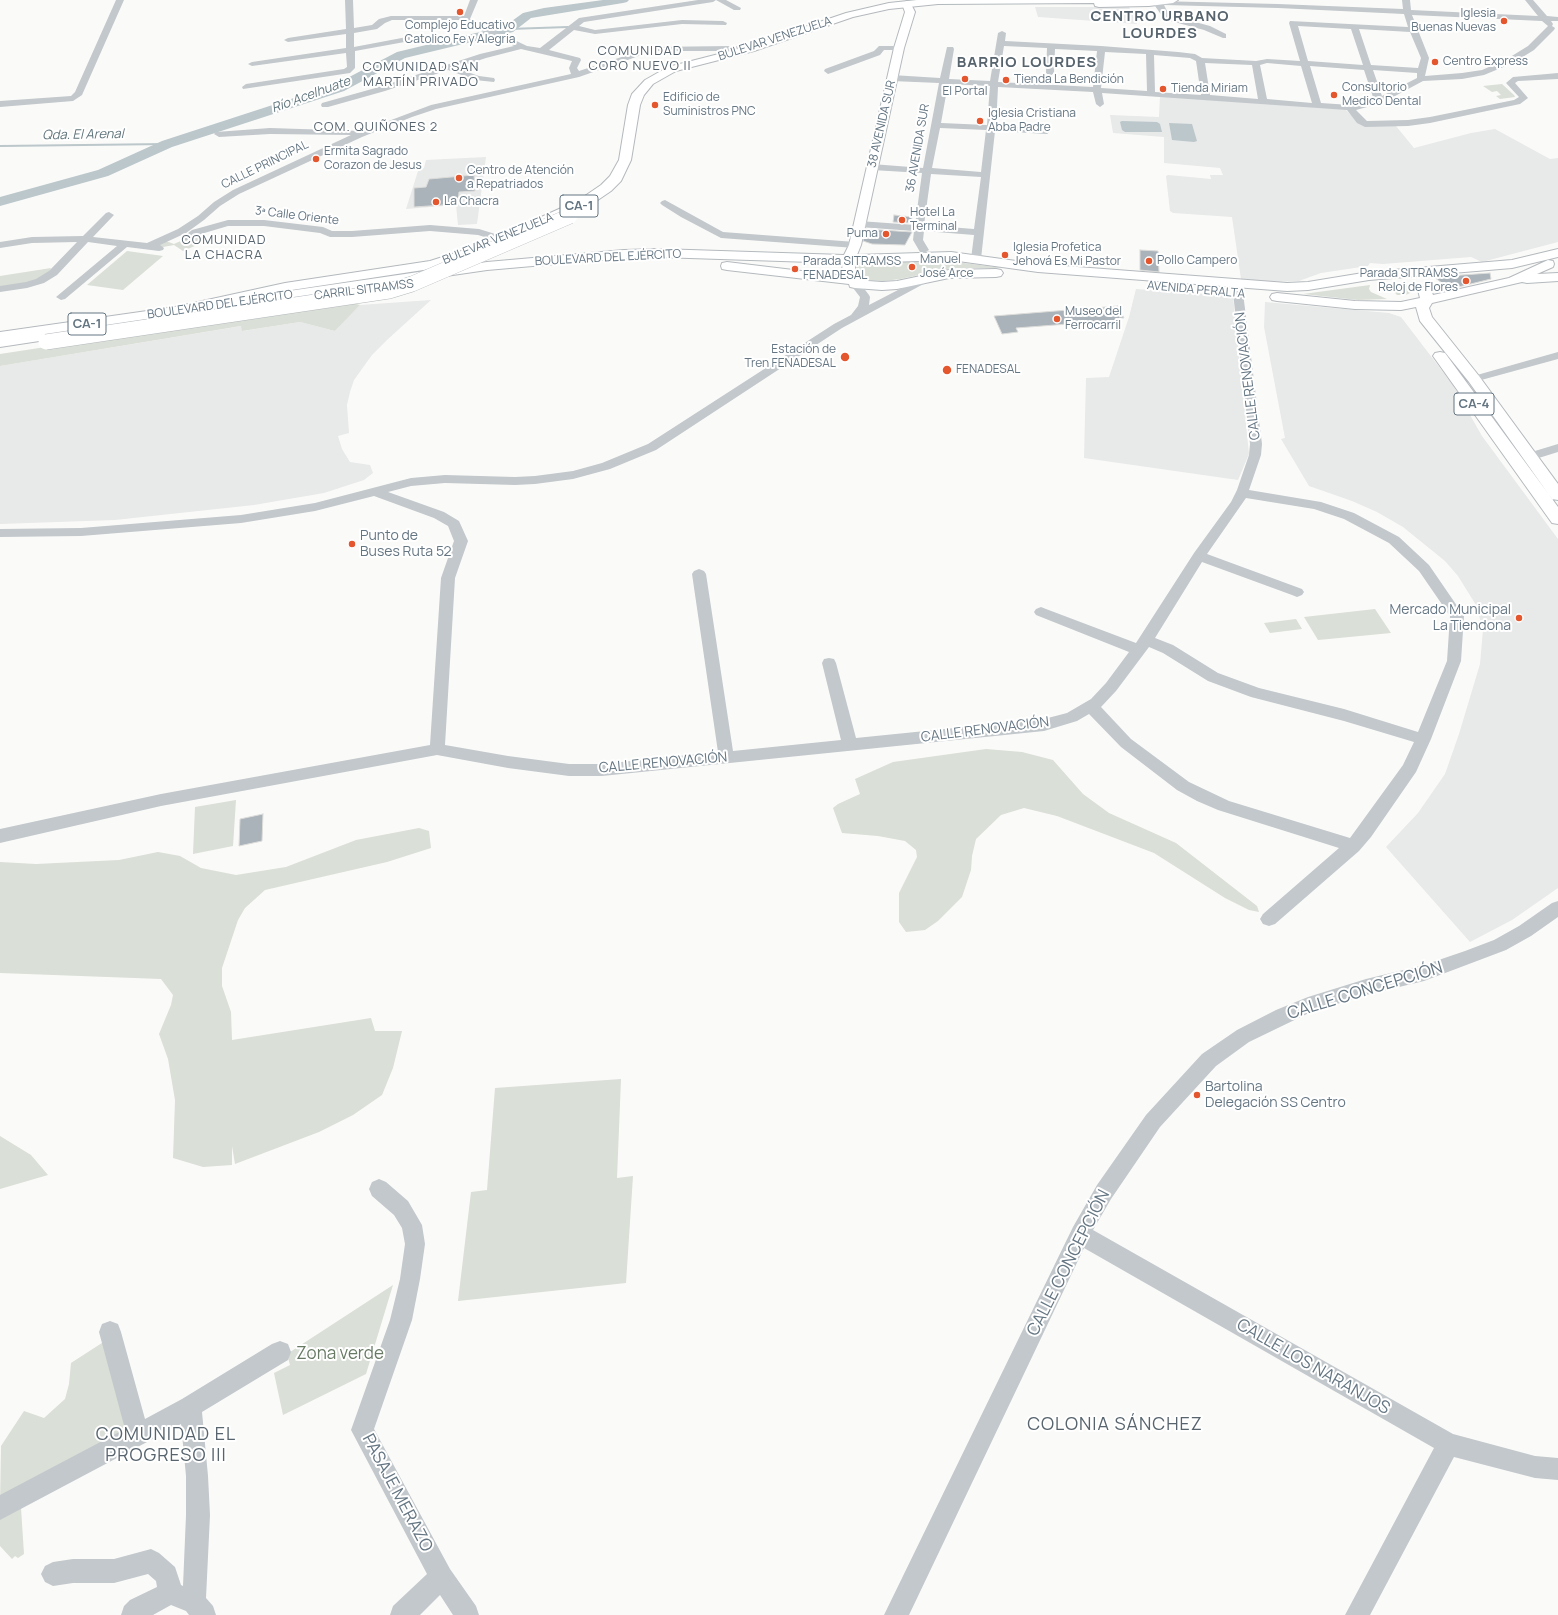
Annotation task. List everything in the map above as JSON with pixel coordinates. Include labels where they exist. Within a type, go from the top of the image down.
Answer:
[{"type":"highway","name":"BULEVAR VENEZUELA","points":[[175,311],[285,287],[444,262],[584,204],[606,188],[616,178],[625,162],[636,99],[641,89],[666,72],[680,67],[750,49],[850,15],[889,6],[924,2],[1114,0]]},
{"type":"highway","name":"BULEVAR VENEZUELA","points":[[570,216],[603,199],[617,187],[626,175],[633,159],[645,96],[652,86],[661,80],[685,69],[751,52],[857,16],[907,5],[1171,1]]},
{"type":"highway","points":[[889,6],[924,2]]},
{"type":"highway","name":"BOULEVARD DEL EJÉRCITO","points":[[0,349],[389,291],[412,284],[570,216]]},
{"type":"highway","name":"BOULEVARD DEL EJÉRCITO","points":[[0,337],[175,311]]},
{"type":"main road","name":"38 AVENIDA SUR","points":[[855,245],[899,48],[910,12],[907,5]]},
{"type":"main road","name":"AVENIDA PERALTA","points":[[855,245],[924,250],[951,256],[1046,268],[1259,286],[1308,286],[1385,275],[1512,264],[1558,253]]},
{"type":"main road","points":[[854,283],[848,270],[849,261],[855,245]]},
{"type":"main road","name":"BOULEVARD DEL EJÉRCITO","points":[[175,311],[487,266],[587,257],[659,253],[849,261]]},
{"type":"main road","name":"AVENIDA PERALTA","points":[[849,261],[951,256]]},
{"type":"main road","name":"CARRIL SITRAMSS","points":[[0,343],[376,286],[610,262],[687,258],[849,261],[942,258],[1031,271],[1361,303],[1427,298],[1526,275],[1558,273]]},
{"type":"main road","name":"CARRIL SITRAMSS","points":[[610,262],[665,262],[713,265],[854,283],[886,282],[941,272],[969,269],[1031,271]]},
{"type":"main road","name":"AVENIDA PERALTA","points":[[854,283],[882,286],[897,285],[949,274],[986,273],[1237,291],[1377,306],[1401,306],[1427,298],[1513,281],[1538,268],[1558,262]]},
{"type":"main road","name":"CARRIL SITRAMSS","points":[[1237,291],[1305,290],[1402,278],[1513,268],[1558,269]]},
{"type":"main road","points":[[1385,275],[1419,283],[1424,288],[1427,298]]},
{"type":"main road","points":[[1513,281],[1558,277]]},
{"type":"main road","name":"CA-4","points":[[1427,298],[1422,308],[1425,318],[1474,378],[1529,457],[1558,495]]},
{"type":"main road","name":"CA-4","points":[[1377,306],[1398,311],[1414,321],[1558,520]]},
{"type":"street","points":[[0,104],[73,98],[79,93],[120,0]]},
{"type":"street","points":[[246,87],[348,71],[351,68],[349,50],[349,0]]},
{"type":"street","points":[[466,20],[474,0]]},
{"type":"street","points":[[676,0],[701,9]]},
{"type":"street","points":[[542,51],[582,20],[713,0]]},
{"type":"street","points":[[720,0],[737,8]]},
{"type":"street","points":[[892,78],[994,83],[1350,108],[1379,101],[1421,75],[1425,58],[1412,30],[1407,12],[1406,0]]},
{"type":"street","points":[[1529,0],[1558,37]]},
{"type":"street","points":[[1155,1],[1160,5],[1165,14],[1173,19],[1207,28],[1223,36]]},
{"type":"street","points":[[1173,19],[1174,14],[1171,1],[1305,3],[1407,12],[1558,19]]},
{"type":"street","points":[[288,40],[374,26],[391,18],[427,19],[452,17],[466,20],[521,47],[577,60],[573,68],[576,75]]},
{"type":"street","points":[[573,27],[595,32],[682,22],[723,23]]},
{"type":"street","points":[[1317,105],[1293,24],[1412,30]]},
{"type":"street","points":[[1354,27],[1379,101]]},
{"type":"street","points":[[1001,43],[1101,48],[1178,54],[1192,56],[1200,60],[1256,63],[1267,61],[1304,63],[1368,67],[1421,75],[1462,76],[1484,72],[1510,61],[1531,48],[1551,28]]},
{"type":"street","points":[[976,259],[991,128],[994,83],[1002,33]]},
{"type":"street","points":[[252,64],[349,50],[407,39]]},
{"type":"street","points":[[1050,73],[1051,45]]},
{"type":"street","points":[[325,105],[382,89],[449,67],[521,47]]},
{"type":"street","points":[[828,71],[876,53],[882,48],[899,48]]},
{"type":"street","points":[[1100,104],[1096,90],[1101,48]]},
{"type":"street","name":"CALLE PRINCIPAL","points":[[148,246],[182,230],[236,192],[285,168],[409,115],[434,107],[576,75],[652,49],[750,49]]},
{"type":"street","name":"36 AVENIDA SUR","points":[[924,250],[918,240],[922,199],[950,49]]},
{"type":"street","points":[[1150,52],[1151,94]]},
{"type":"street","points":[[1200,60],[1206,97]]},
{"type":"street","points":[[1256,63],[1263,101]]},
{"type":"street","points":[[449,67],[478,78],[491,80]]},
{"type":"street","points":[[1350,108],[1360,121],[1367,124],[1430,120],[1517,102],[1524,98],[1510,83],[1516,80],[1558,76]]},
{"type":"street","points":[[936,125],[1047,131]]},
{"type":"street","points":[[219,134],[270,131],[364,133]]},
{"type":"street","points":[[872,167],[986,175]]},
{"type":"street","points":[[665,203],[684,216],[721,235],[855,245]]},
{"type":"street","points":[[0,289],[27,285],[47,277],[57,269],[109,216]]},
{"type":"street","name":"3ª Calle Oriente","points":[[0,245],[32,240],[86,239],[160,248],[170,246],[196,234],[196,232],[228,223],[264,222],[323,230],[330,234],[338,235],[417,228],[436,228],[486,233],[501,239]]},
{"type":"street","points":[[859,224],[979,232]]},
{"type":"street","points":[[61,297],[125,244]]},
{"type":"street","points":[[0,533],[81,532],[241,519],[314,507],[411,482],[444,479],[514,481],[555,478],[606,466],[621,461],[662,441],[770,369],[856,315],[925,279]]},
{"type":"street","points":[[854,283],[865,297],[863,306],[856,315]]},
{"type":"street","name":"CALLE RENOVACIÓN","points":[[437,749],[508,762],[569,770],[602,770],[1044,726],[1072,716],[1091,706],[1108,691],[1143,645],[1199,556],[1237,503],[1242,493],[1255,455],[1256,444],[1237,291]]},
{"type":"street","points":[[1474,378],[1558,355]]},
{"type":"street","points":[[1529,457],[1558,448]]},
{"type":"street","points":[[0,836],[161,800],[437,749],[448,578],[461,541],[454,524],[439,515],[373,491]]},
{"type":"street","points":[[1242,493],[1316,505],[1349,516],[1394,540],[1424,568],[1457,616],[1454,662],[1410,768],[1353,846],[1269,919]]},
{"type":"street","points":[[1199,556],[1297,592]]},
{"type":"street","points":[[699,574],[726,757]]},
{"type":"street","points":[[1041,612],[1143,645],[1168,649],[1213,677],[1256,693],[1344,715],[1423,739]]},
{"type":"street","points":[[829,662],[850,745]]},
{"type":"street","points":[[1091,706],[1126,743],[1184,786],[1203,797],[1224,806],[1353,846]]},
{"type":"street","name":"CALLE CONCEPCIÓN","points":[[896,1615],[1080,1234],[1104,1192],[1154,1121],[1209,1060],[1243,1036],[1282,1016],[1308,1005],[1366,987],[1424,973],[1488,950],[1525,931],[1558,908]]},
{"type":"street","name":"PASAJE MERAZO","points":[[379,1189],[401,1208],[412,1225],[415,1244],[410,1279],[401,1320],[362,1430],[442,1577],[467,1615]]},
{"type":"street","name":"CALLE LOS NARANJOS","points":[[1080,1234],[1448,1444],[1535,1467],[1558,1470]]},
{"type":"street","points":[[110,1332],[138,1435]]},
{"type":"street","points":[[0,1508],[190,1408],[280,1352]]},
{"type":"street","points":[[170,1593],[199,1608],[197,1476],[190,1408]]},
{"type":"street","points":[[1357,1615],[1448,1444]]},
{"type":"street","points":[[53,1574],[73,1571],[114,1571],[151,1560],[167,1575],[170,1593]]},
{"type":"street","points":[[402,1615],[442,1577]]},
{"type":"street","points":[[133,1615],[139,1609],[170,1593]]},
{"type":"shaded area","points":[[1035,7],[1129,7],[1137,24],[1038,17]]},
{"type":"shaded area","points":[[1160,96],[1345,109],[1361,125],[1396,126],[1414,148],[1471,133],[1495,129],[1550,159],[1558,158],[1558,242],[1482,262],[1471,257],[1383,264],[1370,263],[1368,266],[1321,273],[1299,281],[1269,282],[1243,280],[1241,279],[1232,217],[1173,213],[1170,211],[1166,176],[1211,179],[1210,175],[1223,175],[1220,168],[1164,163],[1164,137],[1113,133],[1110,115],[1159,117]]},
{"type":"shaded area","points":[[1120,122],[1157,122],[1160,124],[1162,132],[1125,132],[1122,130]]},
{"type":"shaded area","points":[[1169,123],[1192,124],[1197,141],[1172,140]]},
{"type":"shaded area","points":[[486,157],[477,224],[458,225],[456,205],[406,209],[418,171],[424,168],[426,160]]},
{"type":"shaded area","points":[[1136,289],[1233,296],[1249,454],[1238,480],[1084,458],[1086,378],[1109,377],[1129,317]]},
{"type":"shaded area","points":[[431,300],[372,355],[354,380],[347,405],[349,433],[338,436],[342,449],[350,462],[370,465],[373,473],[364,480],[324,493],[254,505],[115,520],[0,524],[0,366],[242,326],[243,331],[300,322],[335,331],[360,305]]},
{"type":"shaded area","name":"Mercado Municipal La Tiendona","points":[[1265,302],[1389,313],[1401,317],[1453,385],[1482,436],[1558,539],[1558,888],[1512,920],[1470,942],[1386,847],[1418,813],[1445,774],[1459,734],[1480,664],[1483,630],[1476,605],[1458,576],[1445,561],[1403,527],[1377,512],[1352,501],[1309,486],[1281,439],[1285,438],[1264,327]]},
{"type":"green space","points":[[1502,84],[1515,97],[1500,99],[1496,96],[1501,95],[1497,91],[1492,92],[1483,86]]},
{"type":"green space","points":[[196,234],[203,238],[204,242],[183,251],[174,245],[148,247],[163,240],[174,244]]},
{"type":"green space","points":[[127,251],[163,256],[123,290],[87,285]]},
{"type":"green space","points":[[941,260],[1002,268],[952,268],[884,281],[864,280],[857,277],[852,269],[856,265],[863,263]]},
{"type":"green space","points":[[51,268],[47,276],[34,283],[0,289],[0,276]]},
{"type":"green space","points":[[1393,283],[1408,285],[1412,288],[1413,292],[1405,295],[1397,295],[1387,284]]},
{"type":"green space","points":[[1370,285],[1369,289],[1371,292],[1387,299],[1358,300],[1303,294]]},
{"type":"green space","points":[[346,301],[360,305],[335,331],[300,322],[242,331],[241,326],[0,366],[0,354]]},
{"type":"green space","points":[[1375,609],[1391,633],[1318,640],[1304,617]]},
{"type":"green space","points":[[1296,619],[1302,629],[1270,633],[1264,623]]},
{"type":"green space","points":[[986,749],[1022,752],[1053,760],[1083,794],[1109,813],[1176,843],[1257,906],[1259,912],[1249,910],[1225,898],[1154,853],[1057,816],[1024,808],[1001,815],[976,839],[972,856],[971,870],[962,897],[938,921],[925,930],[906,932],[899,922],[899,893],[917,857],[916,850],[905,841],[878,836],[842,833],[833,808],[838,804],[860,794],[855,779],[893,762]]},
{"type":"green space","points":[[236,800],[233,846],[193,854],[195,807]]},
{"type":"green space","points":[[419,828],[429,831],[431,848],[387,862],[265,890],[245,908],[238,920],[222,968],[222,986],[231,1012],[232,1040],[371,1018],[375,1031],[402,1031],[393,1068],[382,1095],[353,1115],[319,1132],[235,1164],[232,1146],[232,1165],[203,1167],[173,1158],[175,1100],[168,1059],[159,1034],[171,1005],[173,995],[161,979],[0,973],[0,862],[36,864],[119,860],[158,852],[180,856],[201,868],[236,875],[286,867],[356,840]]},
{"type":"green space","points":[[621,1079],[617,1178],[633,1176],[626,1283],[458,1301],[471,1192],[487,1190],[495,1088]]},
{"type":"green space","points":[[0,1136],[31,1155],[48,1175],[0,1189]]},
{"type":"green space","name":"Zona verde","points":[[393,1285],[366,1374],[283,1415],[274,1373],[290,1365],[287,1354]]},
{"type":"green space","points":[[105,1341],[128,1429],[0,1506],[1,1446],[24,1411],[44,1418],[65,1399],[69,1384],[71,1363]]},
{"type":"green space","points":[[21,1508],[24,1554],[18,1558],[15,1556],[12,1559],[0,1546],[0,1517]]},
{"type":"building","points":[[474,175],[475,191],[459,192],[458,204],[414,207],[414,188],[426,187],[429,179]]},
{"type":"building","name":"Hotel La Terminal","points":[[894,215],[912,217],[911,223],[893,222]]},
{"type":"building","name":"Puma","points":[[866,229],[912,232],[905,245],[872,244],[863,241]]},
{"type":"building","name":"Pollo Campero","points":[[1140,250],[1158,251],[1159,272],[1140,270]]},
{"type":"building","name":"Parada SITRAMSS Reloj de Flores","points":[[1490,273],[1491,279],[1450,289],[1434,277]]},
{"type":"building","name":"Museo del Ferrocarril","points":[[1118,306],[1124,318],[1119,318],[1120,320],[1016,328],[1018,332],[1002,334],[994,316]]},
{"type":"building","points":[[263,814],[262,841],[239,846],[240,819]]},
{"type":"waterway","name":"Río Acelhuate","points":[[0,202],[103,173],[167,144],[339,88],[401,55],[509,29],[527,15],[544,11],[589,6],[623,0]]},
{"type":"waterway","points":[[509,29],[568,27]]},
{"type":"waterway","name":"Qda. El Arenal","points":[[0,146],[167,144]]},
{"type":"place","name":"Complejo Educativo Catolico Fe y Alegria","points":[[460,12]]},
{"type":"place","name":"Iglesia Buenas Nuevas","points":[[1504,21]]},
{"type":"place","name":"Centro Express","points":[[1435,62]]},
{"type":"place","name":"El Portal","points":[[965,79]]},
{"type":"place","name":"Tienda La Bendición","points":[[1006,80]]},
{"type":"place","name":"Tienda Miriam","points":[[1163,89]]},
{"type":"place","name":"Consultorio Medico Dental","points":[[1334,95]]},
{"type":"place","name":"Edificio de Suministros PNC","points":[[655,105]]},
{"type":"place","name":"Iglesia Cristiana Abba Padre","points":[[980,121]]},
{"type":"place","name":"Ermita Sagrado Corazon de Jesus","points":[[316,159]]},
{"type":"place","name":"Centro de Atención a Repatriados","points":[[459,178]]},
{"type":"place","name":"La Chacra","points":[[436,202]]},
{"type":"place","name":"Hotel La Terminal","points":[[902,220]]},
{"type":"place","name":"Puma","points":[[886,234]]},
{"type":"place","name":"Iglesia Profetica Jehová Es Mi Pastor","points":[[1005,255]]},
{"type":"place","name":"Pollo Campero","points":[[1149,261]]},
{"type":"place","name":"Manuel José Arce","points":[[912,267]]},
{"type":"place","name":"Parada SITRAMSS FENADESAL","points":[[795,269]]},
{"type":"place","name":"Parada SITRAMSS Reloj de Flores","points":[[1466,281]]},
{"type":"place","name":"Museo del Ferrocarril","points":[[1057,319]]},
{"type":"place","name":"Estación de Tren FENADESAL","points":[[845,357]]},
{"type":"place","name":"FENADESAL","points":[[947,370]]},
{"type":"place","name":"Punto de Buses Ruta 52","points":[[352,544]]},
{"type":"place","name":"Mercado Municipal La Tiendona","points":[[1519,618]]},
{"type":"place","name":"Bartolina Delegación SS Centro","points":[[1197,1095]]},
{"type":"district","name":"CENTRO URBANO LOURDES","points":[[1160,26]]},
{"type":"district","name":"COMUNIDAD CORO NUEVO II","points":[[640,58]]},
{"type":"district","name":"BARRIO LOURDES","points":[[1027,63]]},
{"type":"district","name":"COMUNIDAD SAN MARTÍN PRIVADO","points":[[421,74]]},
{"type":"district","name":"COM. QUIÑONES 2","points":[[376,127]]},
{"type":"district","name":"COMUNIDAD LA CHACRA","points":[[224,248]]},
{"type":"district","name":"COLONIA SÁNCHEZ","points":[[1115,1425]]},
{"type":"district","name":"COMUNIDAD EL PROGRESO III","points":[[166,1445]]}]
